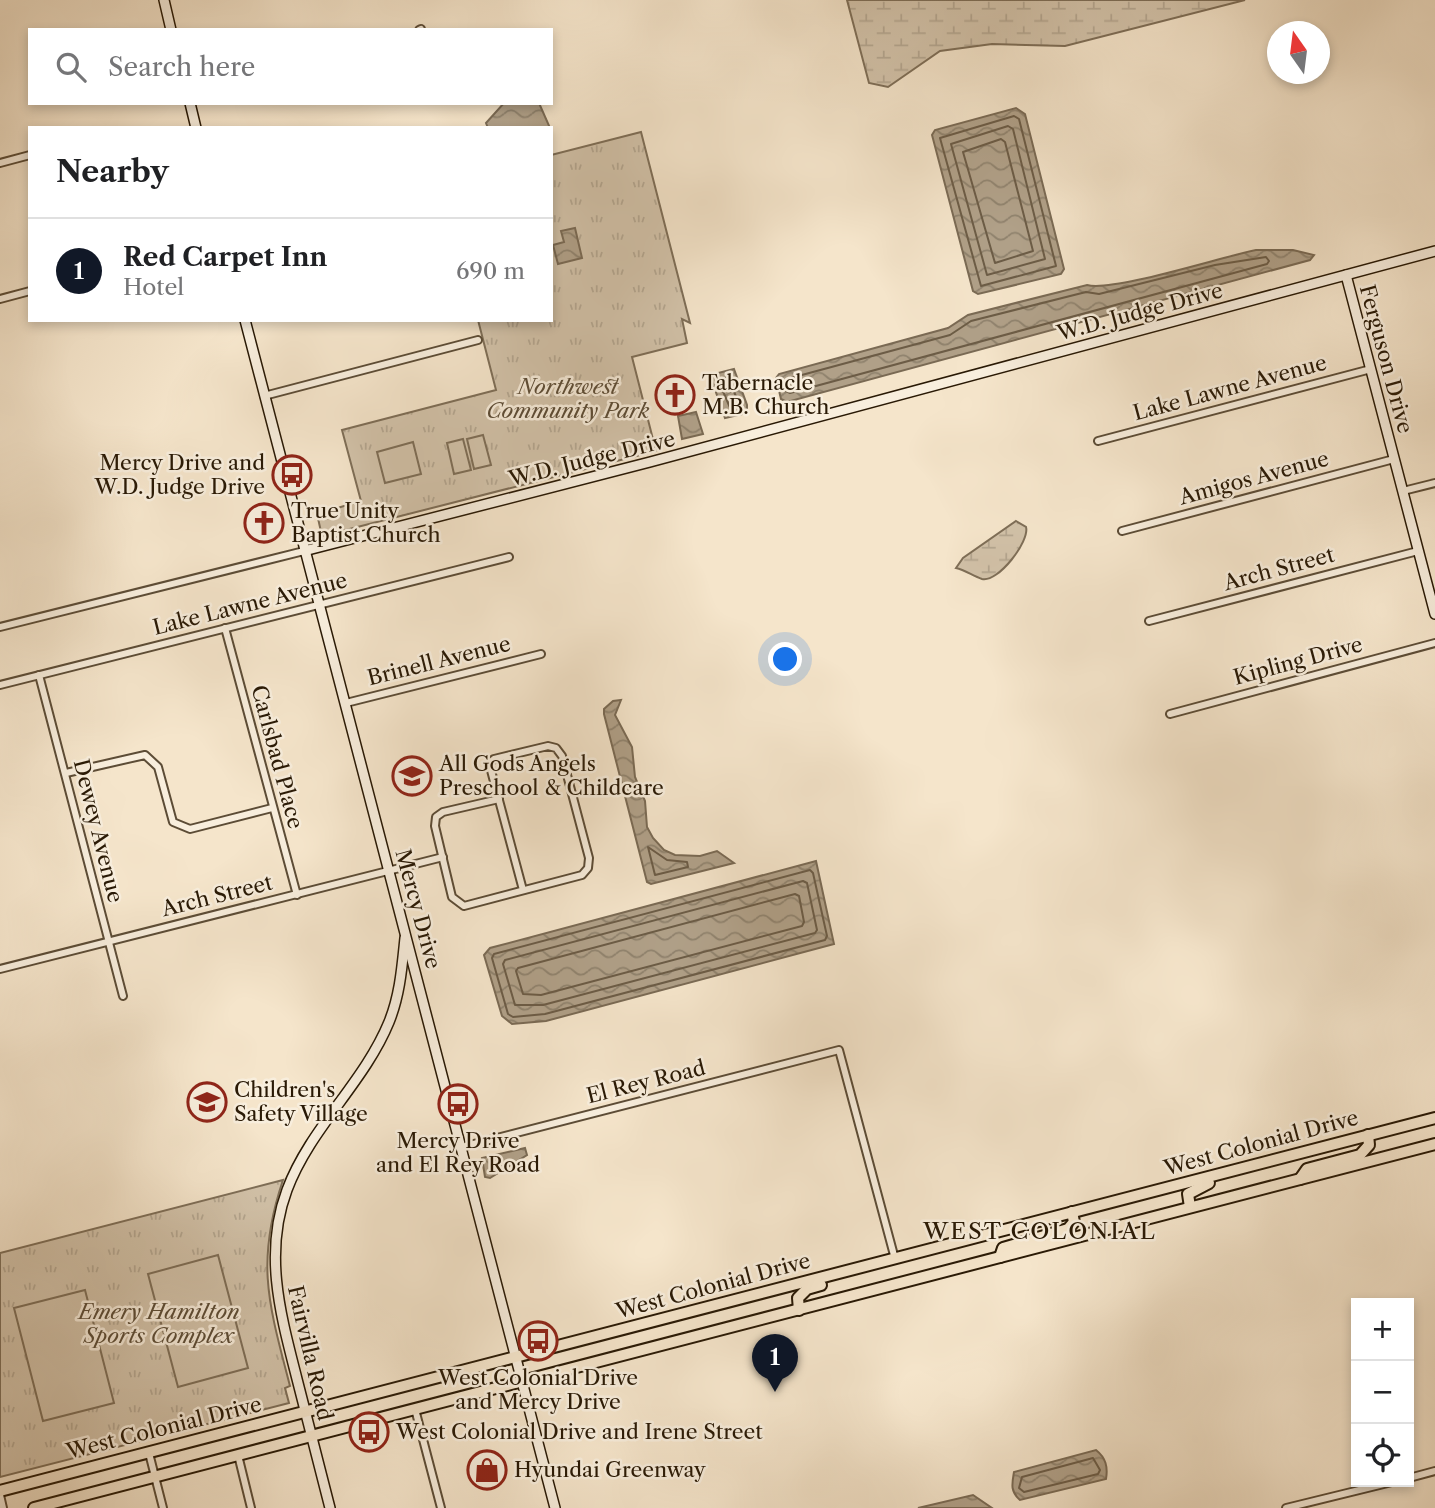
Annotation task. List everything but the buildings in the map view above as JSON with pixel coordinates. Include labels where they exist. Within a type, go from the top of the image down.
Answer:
[{"type":"highway","name":"West Colonial Drive","points":[[0,1493],[1435,1118]]},
{"type":"highway","points":[[1300,1179],[1307,1169],[1360,1155],[1369,1145],[1368,1135]]},
{"type":"highway","name":"West Colonial Drive","points":[[34,1508],[1435,1144]]},
{"type":"highway","points":[[1190,1207],[1188,1194],[1193,1189],[1252,1171],[1259,1164]]},
{"type":"highway","points":[[1000,1257],[1003,1248],[1068,1229],[1074,1222],[1072,1212]]},
{"type":"highway","points":[[799,1310],[798,1298],[802,1292],[866,1273],[875,1264]]},
{"type":"street","points":[[163,0],[170,28]]},
{"type":"street","points":[[191,105],[196,126]]},
{"type":"street","points":[[0,163],[28,156]]},
{"type":"street","name":"W.D. Judge Drive","points":[[0,627],[650,462],[1435,251]]},
{"type":"street","name":"Ferguson Drive","points":[[1346,275],[1435,614]]},
{"type":"street","points":[[0,299],[28,292]]},
{"type":"street","name":"Mercy Drive","points":[[246,322],[555,1508]]},
{"type":"street","points":[[264,396],[478,340]]},
{"type":"street","name":"Lake Lawne Avenue","points":[[1098,441],[1371,369]]},
{"type":"street","name":"Amigos Avenue","points":[[1122,531],[1394,459]]},
{"type":"street","points":[[1403,491],[1435,483]]},
{"type":"street","name":"Arch Street","points":[[1149,621],[1418,551]]},
{"type":"street","name":"Lake Lawne Avenue","points":[[0,685],[509,558]]},
{"type":"street","name":"Carlsbad Place","points":[[225,628],[297,895]]},
{"type":"street","name":"Kipling Drive","points":[[1170,713],[1435,643]]},
{"type":"street","name":"Brinell Avenue","points":[[346,703],[541,654]]},
{"type":"street","name":"Dewey Avenue","points":[[40,675],[123,996]]},
{"type":"street","points":[[499,799],[443,812],[436,817],[435,825],[452,897],[464,906],[582,875],[588,868],[589,858],[565,769],[556,748],[548,746],[494,758],[489,763],[499,799],[523,890]]},
{"type":"street","points":[[65,773],[145,755],[158,767],[173,822],[190,830],[272,808]]},
{"type":"street","name":"Arch Street","points":[[0,969],[443,857]]},
{"type":"street","name":"Fairvilla Road","points":[[330,1508],[277,1301],[274,1267],[279,1220],[286,1191],[301,1160],[367,1061],[389,1022],[401,983],[406,933]]},
{"type":"street","points":[[401,983],[417,975]]},
{"type":"street","name":"El Rey Road","points":[[462,1147],[839,1050],[895,1259]]},
{"type":"street","points":[[415,1409],[441,1508]]},
{"type":"street","points":[[149,1452],[163,1508]]},
{"type":"street","points":[[237,1455],[251,1508]]},
{"type":"street","points":[[1414,1477],[1435,1471]]},
{"type":"street","points":[[1286,1508],[1372,1487]]},
{"type":"street","points":[[0,1493],[3,1508]]},
{"type":"green space","points":[[847,0],[1245,0],[1065,46],[992,44],[940,51],[888,87],[869,83]]},
{"type":"green space","name":"Northwest Community Park","points":[[641,132],[690,323],[682,319],[687,343],[632,357],[656,451],[322,536],[317,514],[361,501],[342,430],[496,390],[479,322],[553,322],[553,154]]},
{"type":"green space","points":[[483,435],[491,465],[474,469],[467,439]]},
{"type":"green space","points":[[463,439],[471,470],[454,474],[447,443]]},
{"type":"green space","points":[[413,442],[421,474],[385,483],[377,452]]},
{"type":"green space","points":[[1016,521],[1026,527],[1023,542],[1012,560],[996,575],[982,579],[956,568],[963,558]]},
{"type":"green space","name":"Emery Hamilton Sports Complex","points":[[283,1180],[274,1209],[267,1260],[271,1307],[290,1386],[285,1388],[289,1403],[0,1477],[0,1253]]},
{"type":"green space","points":[[218,1255],[248,1368],[178,1387],[148,1274]]},
{"type":"green space","points":[[85,1290],[114,1403],[43,1421],[14,1308]]},
{"type":"water","points":[[502,105],[540,105],[549,126],[487,126],[486,123]]},
{"type":"water","points":[[1016,108],[1025,114],[1064,269],[1061,274],[978,294],[973,291],[932,135],[935,130]]},
{"type":"water","points":[[575,228],[582,258],[558,264],[553,245],[564,242],[561,231]]},
{"type":"water","points":[[1256,250],[1293,250],[1314,255],[1310,260],[787,402],[781,399],[776,378],[779,374],[948,328],[968,315],[1087,285],[1100,286],[1143,279]]},
{"type":"water","points":[[734,369],[747,405],[747,413],[725,418],[712,381],[714,374]]},
{"type":"water","points":[[696,412],[703,434],[682,439],[678,416]]},
{"type":"water","points":[[621,700],[615,715],[632,747],[635,777],[645,801],[647,827],[653,838],[664,850],[675,855],[700,856],[717,851],[734,863],[651,884],[647,882],[604,714],[604,709],[613,701]]},
{"type":"water","points":[[816,861],[834,944],[546,1021],[512,1024],[502,1016],[484,955],[490,948]]},
{"type":"water","points":[[525,1148],[527,1155],[490,1178],[485,1177],[482,1158]]},
{"type":"water","points":[[1096,1450],[1106,1463],[1106,1479],[1020,1500],[1015,1494],[1012,1484],[1014,1472]]},
{"type":"water","points":[[973,1495],[992,1508],[918,1508]]},
{"type":"place","name":"Tabernacle M.B. Church","points":[[675,395]]},
{"type":"place","name":"Mercy Drive and W.D. Judge Drive","points":[[292,475]]},
{"type":"place","name":"True Unity Baptist Church","points":[[264,523]]},
{"type":"place","name":"All Gods Angels Preschool & Childcare","points":[[412,776]]},
{"type":"place","name":"Children's Safety Village","points":[[207,1102]]},
{"type":"place","name":"Mercy Drive and El Rey Road","points":[[458,1104]]},
{"type":"place","name":"West Colonial Drive and Mercy Drive","points":[[538,1341]]},
{"type":"place","name":"Red Carpet Inn","points":[[775,1392]]},
{"type":"place","name":"West Colonial Drive and Irene Street","points":[[369,1432]]},
{"type":"place","name":"Hyundai Greenway","points":[[487,1470]]},
{"type":"district","name":"WEST COLONIAL","points":[[1040,1231]]}]
